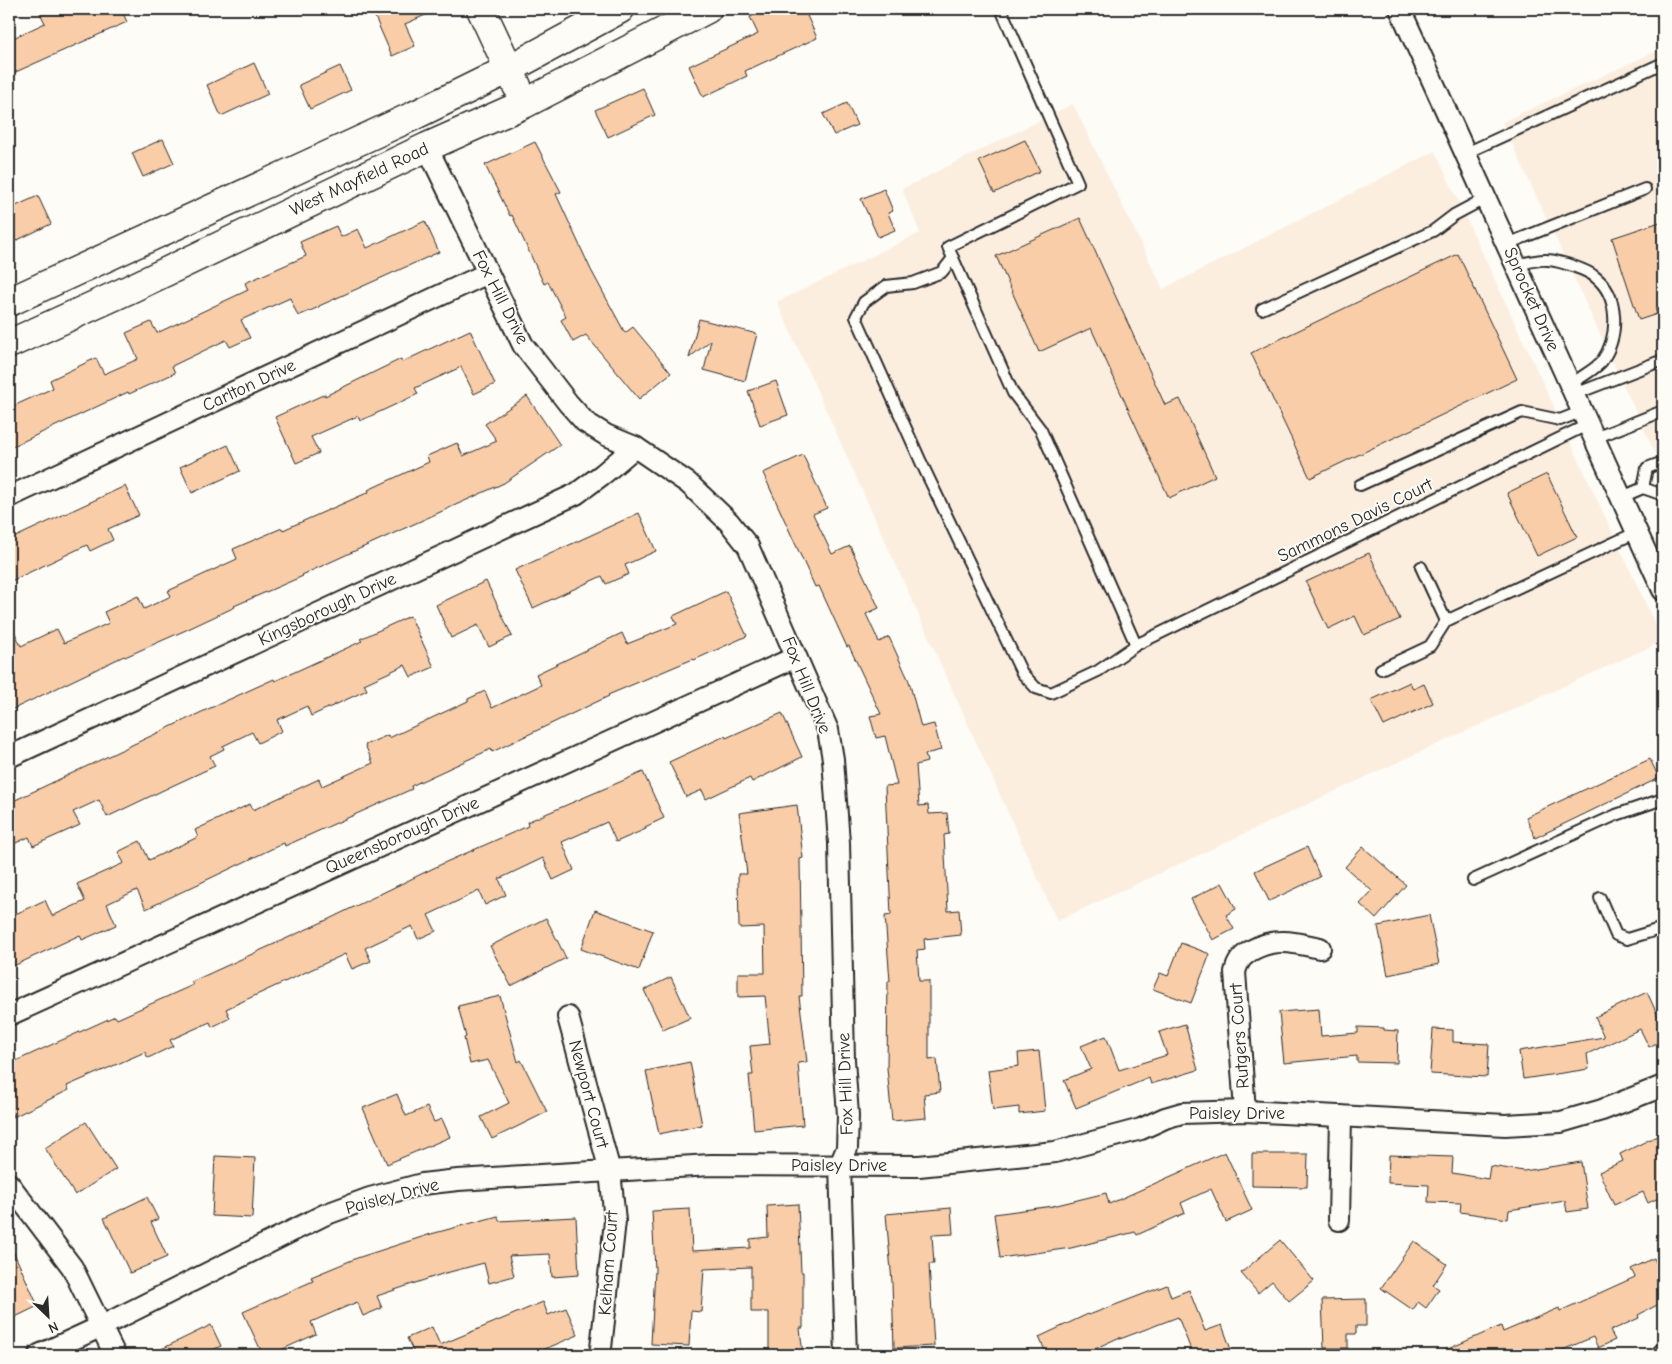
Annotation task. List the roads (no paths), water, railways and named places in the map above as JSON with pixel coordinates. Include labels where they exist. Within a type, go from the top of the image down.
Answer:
[{"type":"main road","points":[[481,9],[524,104]]},
{"type":"main road","name":"West Mayfield Road","points":[[9,302],[411,117],[509,69],[620,9]]},
{"type":"main road","name":"West Mayfield Road","points":[[9,344],[427,147],[524,104],[707,9]]},
{"type":"street","name":"Sprocket Drive","points":[[1400,9],[1663,588]]},
{"type":"street","name":"Fox Hill Drive","points":[[427,147],[523,345],[568,403],[585,422],[606,435],[635,447],[688,483],[729,522],[748,546],[828,730],[833,759],[839,843],[844,1060],[848,1115],[847,1148],[840,1165],[846,1355]]},
{"type":"street","name":"Carlton Drive","points":[[9,497],[488,273]]},
{"type":"street","name":"Kingsborough Drive","points":[[9,756],[576,494],[635,447]]},
{"type":"street","name":"Queensborough Drive","points":[[9,1014],[796,657]]},
{"type":"street","name":"Rutgers Court","points":[[1245,1111],[1235,972],[1237,964],[1242,956],[1266,943],[1288,942],[1320,948]]},
{"type":"street","name":"Newport Court","points":[[568,1017],[610,1171]]},
{"type":"street","name":"Paisley Drive","points":[[39,1355],[102,1326],[324,1215],[370,1198],[422,1184],[458,1180],[711,1165],[919,1166],[1055,1152],[1141,1129],[1165,1118],[1182,1113],[1245,1111],[1505,1125],[1560,1122],[1602,1110],[1663,1086]]},
{"type":"street","points":[[1339,1220],[1341,1116]]},
{"type":"street","name":"Kelham Court","points":[[599,1355],[614,1221],[610,1171]]},
{"type":"street","points":[[9,1184],[72,1267],[115,1355]]},
{"type":"lane","points":[[1001,9],[1078,183],[948,247],[1013,393],[1041,430],[1136,645]]},
{"type":"lane","points":[[1466,152],[1663,63]]},
{"type":"lane","points":[[1507,244],[1645,188]]},
{"type":"lane","points":[[1262,309],[1433,230],[1454,215],[1486,198]]},
{"type":"lane","name":"Sammons Davis Court","points":[[953,258],[942,272],[913,283],[886,286],[864,302],[856,317],[921,462],[1022,673],[1036,688],[1051,693],[1098,671],[1136,645],[1582,410]]},
{"type":"lane","points":[[1516,265],[1546,260],[1558,262],[1593,275],[1602,284],[1609,296],[1614,309],[1614,326],[1606,352],[1582,410]]},
{"type":"lane","points":[[1360,485],[1522,412],[1560,420],[1582,410],[1663,360]]},
{"type":"lane","points":[[1582,410],[1663,411]]},
{"type":"lane","points":[[1643,488],[1647,468],[1663,462]]},
{"type":"lane","points":[[1622,497],[1643,488],[1663,495]]},
{"type":"lane","points":[[1381,669],[1430,646],[1446,621],[1638,532]]},
{"type":"lane","points":[[1421,567],[1446,621]]},
{"type":"lane","points":[[1473,880],[1616,815],[1663,799]]},
{"type":"lane","points":[[1600,898],[1616,935],[1627,939],[1663,928]]}]
